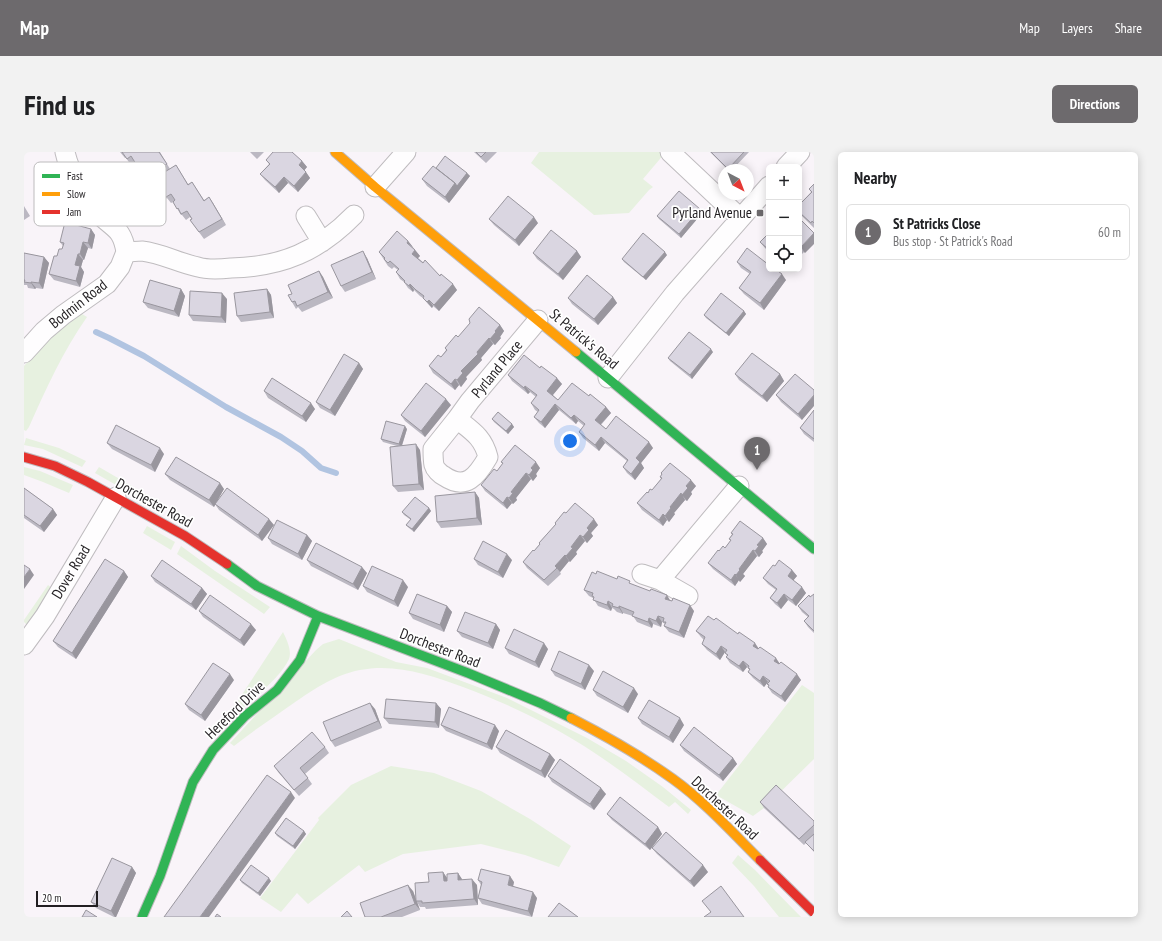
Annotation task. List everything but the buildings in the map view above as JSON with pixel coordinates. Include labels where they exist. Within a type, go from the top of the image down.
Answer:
[{"type":"street","points":[[65,152],[69,162]]},
{"type":"street","name":"St Patrick's Road","points":[[335,152],[375,187],[814,549]]},
{"type":"street","points":[[375,187],[406,152]]},
{"type":"street","points":[[670,152],[740,218]]},
{"type":"street","points":[[789,164],[800,152]]},
{"type":"street","points":[[608,378],[675,293],[766,189]]},
{"type":"street","points":[[113,226],[119,231],[124,240],[126,252],[142,251],[199,267],[220,269],[252,268],[294,257],[322,242],[340,229],[354,215]]},
{"type":"street","points":[[306,216],[322,242]]},
{"type":"street","name":"Bodmin Road","points":[[24,353],[49,327],[107,284],[120,267],[126,252]]},
{"type":"street","name":"Pyrland Place","points":[[457,419],[470,401],[538,320]]},
{"type":"street","name":"Dorchester Road","points":[[24,457],[55,466],[116,497],[185,536],[218,557],[257,586],[318,616],[540,703],[610,738],[673,779],[702,803],[814,913]]},
{"type":"street","points":[[660,580],[739,486]]},
{"type":"street","name":"Dover Road","points":[[24,646],[45,616],[116,497]]},
{"type":"street","points":[[642,574],[660,580],[688,596]]},
{"type":"street","name":"Hereford Drive","points":[[142,917],[160,876],[193,782],[213,750],[245,716],[277,690],[300,660],[318,616]]},
{"type":"green space","points":[[539,152],[665,153],[643,179],[653,187],[629,213],[594,215],[531,163]]},
{"type":"green space","points":[[82,314],[87,317],[78,330],[48,384],[26,431],[24,430],[24,366],[42,345],[58,330]]},
{"type":"green space","points":[[26,438],[59,448],[86,461],[82,467],[43,449],[24,445]]},
{"type":"green space","points":[[24,467],[40,471],[73,485],[69,493],[24,475]]},
{"type":"green space","points":[[99,467],[149,496],[146,502],[95,473]]},
{"type":"green space","points":[[147,526],[175,542],[171,550],[143,533]]},
{"type":"green space","points":[[181,546],[215,571],[270,607],[264,614],[177,554]]},
{"type":"green space","points":[[48,585],[52,588],[28,626],[24,620]]},
{"type":"green space","points":[[283,632],[290,653],[289,659],[284,667],[259,694],[222,725]]},
{"type":"green space","points":[[339,639],[396,662],[427,668],[507,698],[587,738],[626,761],[663,787],[691,810],[688,814],[675,802],[669,807],[586,748],[557,730],[523,712],[487,696],[451,683],[413,671],[400,669],[373,668],[350,672],[340,676],[305,696],[234,746],[230,743],[316,650],[323,644]]},
{"type":"green space","points":[[802,685],[814,693],[814,759],[764,808],[753,816],[716,795]]},
{"type":"green space","points":[[391,766],[434,773],[481,791],[530,819],[571,846],[559,867],[525,855],[481,844],[403,854],[365,872],[359,865],[308,904],[297,893],[281,912],[260,898],[319,820],[318,818],[351,785]]},
{"type":"green space","points":[[738,855],[755,870],[801,917],[779,917],[754,886],[732,863]]},
{"type":"waterway","points":[[96,332],[144,356],[226,407],[281,437],[302,451],[321,468],[336,473]]},
{"type":"traffic: fast","points":[[576,352],[814,549]]},
{"type":"traffic: fast","points":[[227,564],[257,586],[318,616],[468,673],[540,703],[571,718]]},
{"type":"traffic: fast","points":[[142,917],[160,876],[193,782],[213,750],[245,716],[277,690],[300,660],[318,616]]},
{"type":"traffic: slow","points":[[335,152],[375,187],[576,352]]},
{"type":"traffic: slow","points":[[571,718],[648,762],[685,788],[729,828],[760,860]]},
{"type":"traffic: jam","points":[[24,457],[55,466],[88,482],[185,536],[227,564]]},
{"type":"traffic: jam","points":[[760,860],[814,913]]},
{"type":"place","name":"Pyrland Avenue","points":[[760,213]]},
{"type":"place","name":"St Patricks Close","points":[[757,470]]}]
